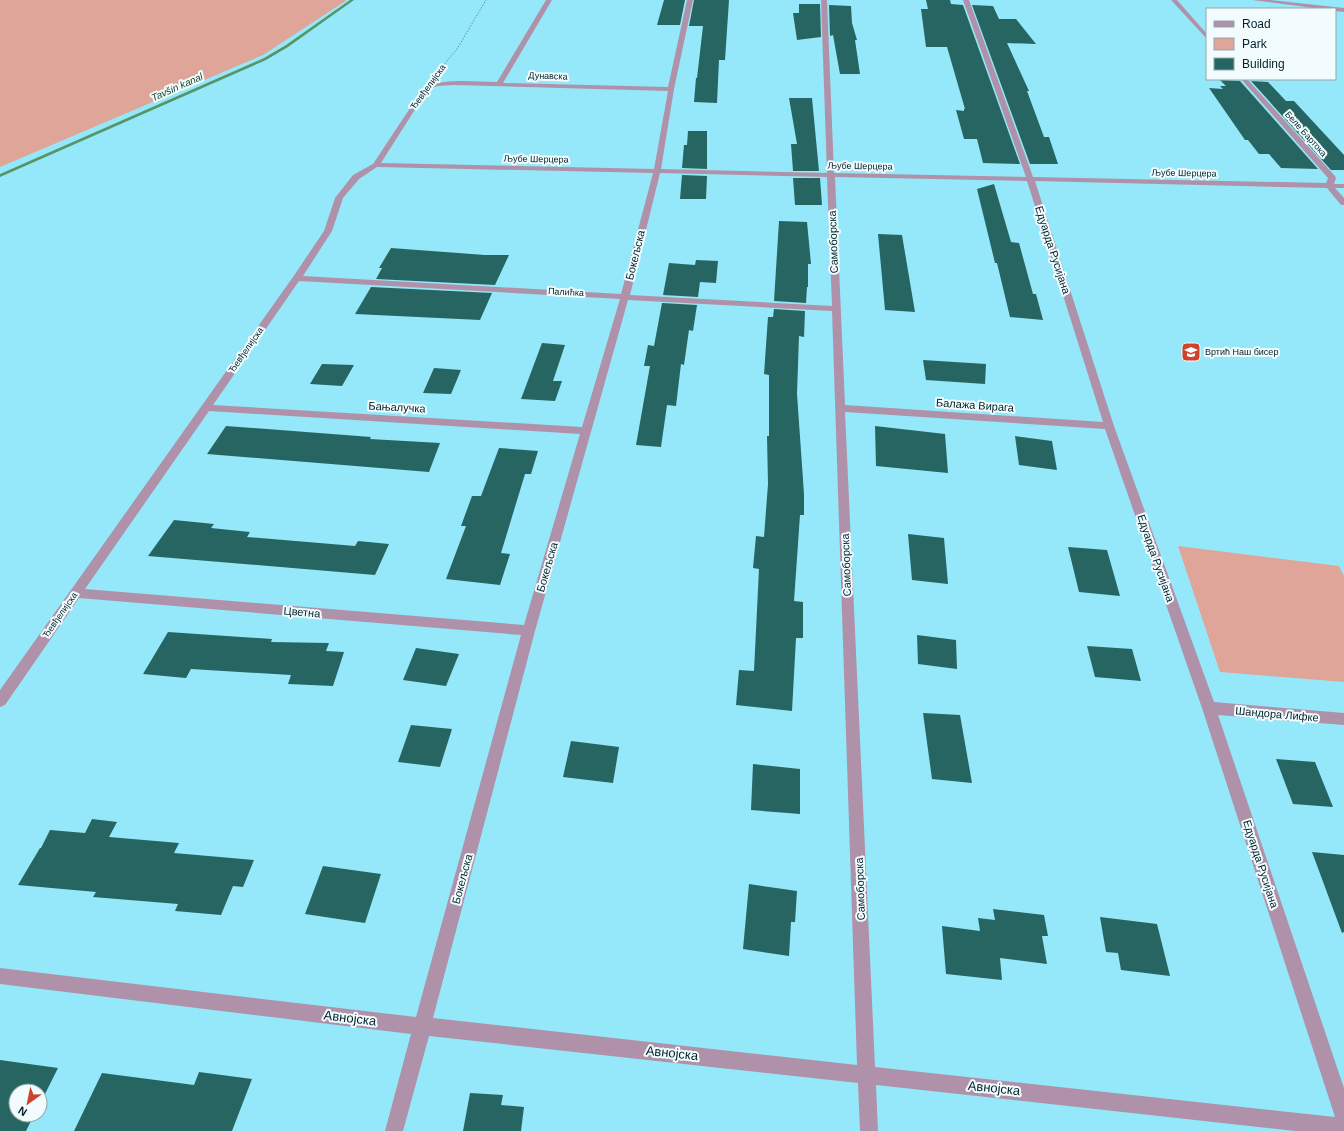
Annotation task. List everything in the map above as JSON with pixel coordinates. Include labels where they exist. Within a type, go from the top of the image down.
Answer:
[{"type":"street","points":[[500,83],[549,0]]},
{"type":"street","name":"Бокељска","points":[[394,1131],[529,631],[625,296],[657,171],[671,89],[690,0]]},
{"type":"street","name":"Самоборска","points":[[824,0],[869,1131]]},
{"type":"street","name":"Едуарда Русијана","points":[[966,0],[1030,178],[1109,426],[1209,708],[1344,1116]]},
{"type":"street","points":[[1174,0],[1206,36]]},
{"type":"street","points":[[1255,0],[1326,8]]},
{"type":"street","name":"Беле Бартока","points":[[1245,80],[1332,178],[1329,186],[1344,203]]},
{"type":"street","name":"Дунавска","points":[[426,88],[437,84],[500,83],[671,89]]},
{"type":"street","name":"Ђевђелијска","points":[[0,701],[206,408],[328,231],[339,198],[356,177],[376,165],[426,88]]},
{"type":"street","name":"Љубе Шерцера","points":[[376,165],[1344,186]]},
{"type":"street","name":"Палићка","points":[[296,278],[836,309]]},
{"type":"street","name":"Бањалучка","points":[[206,408],[587,431]]},
{"type":"street","name":"Балажа Вирага","points":[[840,408],[1109,426]]},
{"type":"street","name":"Цветна","points":[[76,593],[529,631]]},
{"type":"street","name":"Шандора Лифке","points":[[1209,708],[1344,719]]},
{"type":"street","name":"Авнојска","points":[[0,976],[422,1026],[1344,1127]]},
{"type":"path","name":"Ђевђелијска","points":[[426,88],[456,49],[486,0]]},
{"type":"green space","points":[[0,0],[347,0],[263,55],[0,167]]},
{"type":"green space","points":[[1178,546],[1339,566],[1344,576],[1344,682],[1220,672]]},
{"type":"building","points":[[664,0],[685,0],[680,25],[657,25]]},
{"type":"building","points":[[694,0],[729,0],[725,60],[719,60],[717,103],[694,102],[703,26],[689,26]]},
{"type":"building","points":[[926,0],[950,0],[951,4],[963,5],[1020,164],[983,163],[977,139],[964,139],[956,110],[964,111],[965,109],[947,47],[926,47],[921,9],[928,9]]},
{"type":"building","points":[[799,4],[820,4],[821,37],[797,40],[793,13],[799,13]]},
{"type":"building","points":[[829,5],[851,6],[852,23],[857,40],[855,40],[860,74],[840,74],[833,35],[830,36]]},
{"type":"building","points":[[972,5],[993,6],[999,19],[1016,19],[1036,44],[1007,43],[1029,91],[1027,91],[1044,137],[1049,137],[1058,164],[1030,164]]},
{"type":"building","points":[[1220,80],[1240,81],[1318,169],[1281,168],[1269,154],[1259,154],[1248,140],[1245,140],[1209,88],[1223,89],[1220,86],[1226,86]]},
{"type":"building","points":[[1251,81],[1268,82],[1286,101],[1294,101],[1344,155],[1344,170],[1331,170]]},
{"type":"building","points":[[789,98],[812,98],[819,171],[793,171],[791,144],[797,144]]},
{"type":"building","points":[[688,131],[707,131],[707,169],[682,168],[684,145],[687,145]]},
{"type":"building","points":[[682,175],[707,176],[706,199],[680,199]]},
{"type":"building","points":[[793,178],[820,178],[822,205],[795,205]]},
{"type":"building","points":[[994,184],[1011,242],[1019,243],[1033,294],[1036,294],[1043,320],[1010,317],[977,189]]},
{"type":"building","points":[[779,221],[807,222],[811,264],[808,264],[806,303],[774,301]]},
{"type":"building","points":[[878,234],[902,235],[915,312],[885,310]]},
{"type":"building","points":[[391,248],[485,255],[509,255],[495,285],[376,279],[382,268],[379,268]]},
{"type":"building","points":[[696,260],[718,261],[716,283],[700,282],[698,297],[663,295],[669,263],[695,265]]},
{"type":"building","points":[[371,287],[492,293],[480,320],[355,314]]},
{"type":"building","points":[[662,303],[697,305],[693,331],[689,330],[684,365],[681,364],[676,406],[667,405],[661,447],[636,445],[650,366],[644,366],[648,345],[654,346]]},
{"type":"building","points":[[774,309],[805,311],[804,337],[799,336],[797,394],[804,494],[804,515],[800,515],[794,601],[803,602],[803,638],[796,638],[792,711],[736,705],[739,670],[754,671],[759,569],[753,568],[756,536],[764,537],[768,484],[767,436],[769,436],[769,375],[764,374],[768,317],[773,317]]},
{"type":"building","points":[[542,343],[565,345],[553,381],[562,381],[555,401],[521,399]]},
{"type":"building","points":[[923,360],[986,364],[985,384],[926,380]]},
{"type":"building","points":[[322,364],[354,365],[342,386],[310,384]]},
{"type":"building","points":[[434,368],[461,370],[451,394],[423,393]]},
{"type":"building","points":[[226,426],[371,437],[370,439],[440,443],[429,472],[207,454]]},
{"type":"building","points":[[875,426],[945,434],[948,473],[876,466]]},
{"type":"building","points":[[1015,436],[1052,441],[1057,470],[1019,465]]},
{"type":"building","points":[[499,448],[538,451],[531,474],[525,474],[501,553],[510,554],[500,585],[446,579],[466,526],[461,526],[472,496],[481,496]]},
{"type":"building","points":[[174,520],[214,524],[211,528],[250,532],[247,537],[355,546],[358,541],[389,544],[375,575],[148,556]]},
{"type":"building","points":[[908,534],[944,538],[948,584],[912,580]]},
{"type":"building","points":[[1068,547],[1107,550],[1120,596],[1079,592]]},
{"type":"building","points":[[168,632],[272,639],[271,642],[329,643],[326,651],[344,652],[333,686],[288,684],[291,675],[191,669],[186,678],[143,674]]},
{"type":"building","points":[[917,635],[956,640],[957,669],[918,664]]},
{"type":"building","points":[[1087,646],[1132,649],[1141,681],[1095,677]]},
{"type":"building","points":[[416,648],[459,654],[446,686],[403,680]]},
{"type":"building","points":[[923,713],[960,715],[972,783],[932,779]]},
{"type":"building","points":[[411,725],[452,729],[440,767],[398,762]]},
{"type":"building","points":[[571,741],[619,747],[613,783],[563,777]]},
{"type":"building","points":[[1276,759],[1315,762],[1333,807],[1293,804]]},
{"type":"building","points":[[753,764],[800,769],[800,814],[751,810]]},
{"type":"building","points":[[92,819],[117,822],[109,837],[179,843],[174,853],[254,860],[243,887],[233,886],[221,915],[175,911],[178,904],[93,897],[96,892],[18,885],[41,848],[50,830],[85,833]]},
{"type":"building","points":[[1312,852],[1344,855],[1344,932],[1342,933]]},
{"type":"building","points":[[323,866],[381,874],[365,923],[305,914]]},
{"type":"building","points":[[749,884],[797,891],[795,922],[791,922],[789,956],[743,949]]},
{"type":"building","points":[[993,909],[1044,915],[1048,936],[1042,936],[1047,964],[1000,958],[1002,980],[946,974],[942,926],[980,931],[978,918],[995,920]]},
{"type":"building","points":[[1100,917],[1157,924],[1170,976],[1121,970],[1118,953],[1106,952]]},
{"type":"building","points":[[0,1060],[58,1068],[48,1088],[48,1083],[8,1083],[8,1123],[30,1123],[26,1131],[0,1131]]},
{"type":"building","points":[[199,1072],[252,1079],[232,1131],[74,1131],[102,1073],[194,1085]]},
{"type":"building","points":[[470,1093],[503,1095],[501,1105],[524,1107],[521,1131],[463,1131]]},
{"type":"waterway","name":"Tavšin kanal","points":[[0,176],[265,59],[287,46],[352,0]]},
{"type":"place","name":"Вртић Наш бисер","points":[[1191,352]]}]
